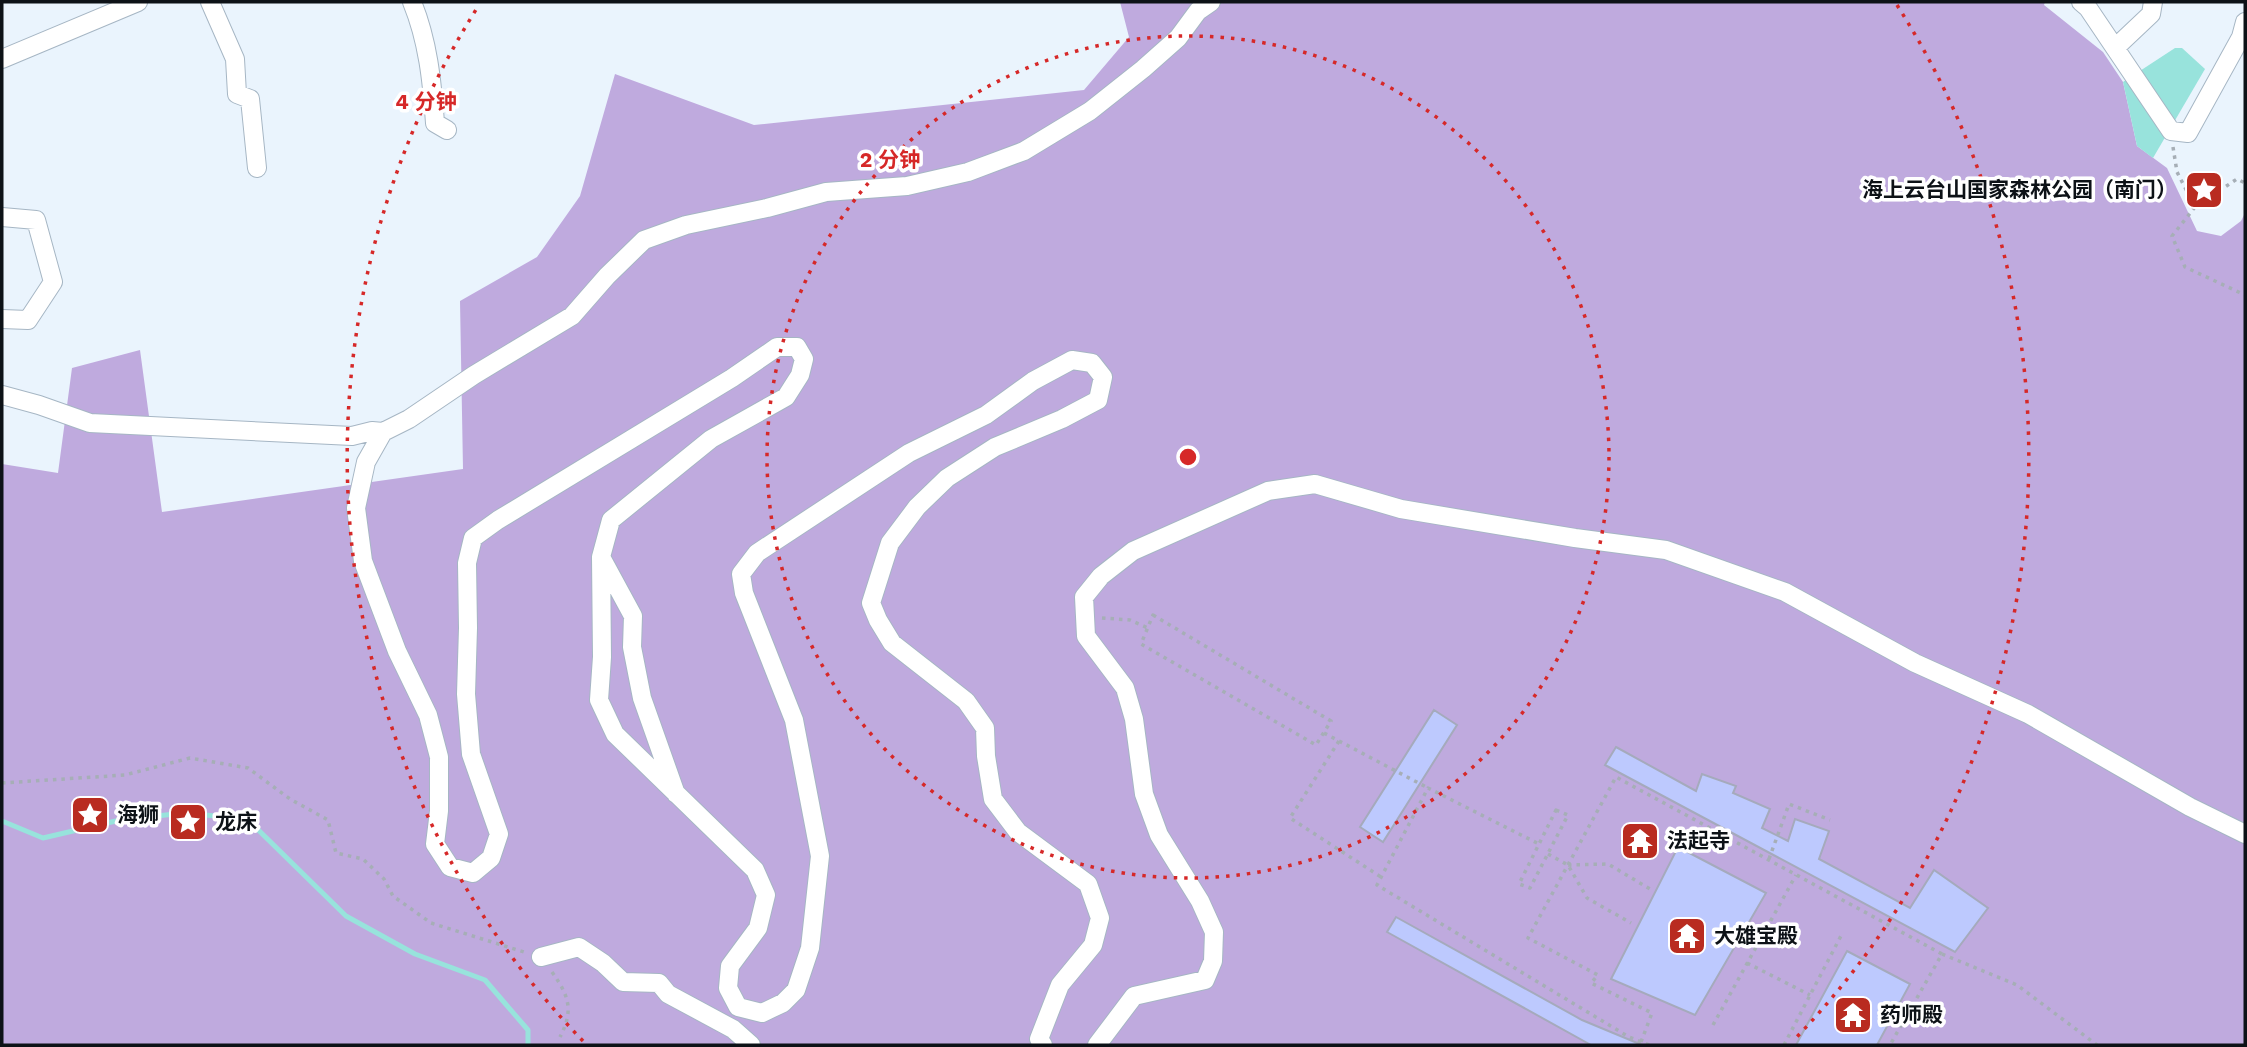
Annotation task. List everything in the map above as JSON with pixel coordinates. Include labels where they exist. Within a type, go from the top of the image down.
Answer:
[{"type":"street","points":[[2,59],[138,2]]},
{"type":"street","points":[[210,2],[235,59],[237,94],[250,99],[257,168]]},
{"type":"street","points":[[412,2],[421,23],[430,63],[435,123],[447,130]]},
{"type":"street","points":[[2,396],[39,405],[90,423],[352,436],[372,431],[383,432],[409,419],[485,368],[572,316],[607,276],[644,240],[687,225],[826,192],[907,186],[968,172],[1024,151],[1090,111],[1133,78],[1178,38],[1198,11],[1211,2]]},
{"type":"street","points":[[2081,2],[2088,8],[2171,131],[2188,133],[2241,37],[2245,22]]},
{"type":"street","points":[[2115,48],[2151,14],[2153,2]]},
{"type":"street","points":[[2,217],[36,220],[53,282],[28,320],[2,318]]},
{"type":"street","points":[[383,432],[366,462],[356,508],[363,561],[397,651],[428,715],[439,757],[439,811],[435,844],[450,867],[473,873],[491,858],[499,834],[471,754],[466,694],[467,563],[473,538],[498,520],[733,378],[777,347],[797,347],[804,359],[800,375],[786,397],[711,439],[611,520],[601,557],[602,657],[598,700],[615,734],[755,870],[766,895],[758,928],[730,966],[728,988],[738,1007],[762,1013],[783,1003],[796,990],[810,948],[820,856],[793,720],[744,593],[741,574],[757,553],[909,453],[986,415],[1033,381],[1072,360],[1092,363],[1103,377],[1098,401],[995,447],[947,478],[917,508],[890,543],[871,603],[891,643],[966,701],[985,727],[986,756],[993,799],[1018,832],[1088,884],[1100,918],[1093,945],[1060,985],[1039,1039],[1043,1045]]},
{"type":"street","points":[[1097,1045],[1135,996],[1205,980],[1213,961],[1214,932],[1200,901],[1159,835],[1144,794],[1134,719],[1125,688],[1086,636],[1084,597],[1101,576],[1133,551],[1268,491],[1315,484],[1401,509],[1666,550],[1785,592],[1915,663],[2028,714],[2190,807],[2245,834]]},
{"type":"street","points":[[601,557],[633,616],[632,647],[642,698],[676,794]]},
{"type":"street","points":[[541,957],[579,947],[603,963],[624,982],[659,983],[668,994],[733,1029],[751,1045]]},
{"type":"path","points":[[2171,131],[2177,172],[2195,207]]},
{"type":"path","points":[[2245,183],[2237,179],[2195,207],[2172,236],[2185,267],[2245,295]]},
{"type":"path","points":[[1153,615],[1331,721],[1316,745],[1142,644],[1148,628],[1153,615]]},
{"type":"path","points":[[1086,617],[1130,620],[1148,628]]},
{"type":"path","points":[[1324,733],[1537,844]]},
{"type":"path","points":[[1339,741],[1290,818],[1381,877]]},
{"type":"path","points":[[2,783],[125,775],[190,758],[248,768],[290,799],[328,820],[336,853],[363,859],[384,879],[393,896],[430,923],[541,957],[565,990],[569,1019],[559,1037]]},
{"type":"path","points":[[1641,1042],[1652,1013],[1591,983],[1598,975],[1528,938],[1616,777],[1942,954],[2017,985],[2097,1045]]},
{"type":"path","points":[[1428,788],[1377,885],[1629,1037],[1649,1045]]},
{"type":"path","points":[[1769,859],[1789,804],[1830,820]]},
{"type":"path","points":[[1556,810],[1568,815],[1530,888],[1519,884],[1537,844],[1556,810]]},
{"type":"path","points":[[1548,853],[1568,865],[1587,898],[1631,923]]},
{"type":"path","points":[[1568,865],[1608,864],[1650,889]]},
{"type":"path","points":[[1713,1025],[1796,874]]},
{"type":"path","points":[[1784,1045],[1843,932]]},
{"type":"path","points":[[1890,1045],[1942,954]]},
{"type":"path","points":[[1747,963],[1810,995]]},
{"type":"shaded area","points":[[1120,2],[2045,2],[2044,5],[2103,52],[2123,82],[2137,146],[2167,168],[2197,231],[2221,236],[2241,221],[2245,213],[2245,1045],[2,1045],[2,464],[58,473],[72,368],[140,350],[162,512],[463,469],[460,301],[537,257],[580,196],[615,74],[754,125],[1084,90],[1129,37]]},
{"type":"shaded area","points":[[2175,48],[2182,48],[2205,69],[2153,158],[2137,146],[2123,82]]},
{"type":"building","points":[[1434,710],[1457,725],[1383,842],[1360,827]]},
{"type":"building","points":[[1616,747],[1696,791],[1702,774],[1736,786],[1733,793],[1770,809],[1762,828],[1788,841],[1795,819],[1829,831],[1819,859],[1910,908],[1934,870],[1988,908],[1955,952],[1605,765]]},
{"type":"building","name":"大雄宝殿","points":[[1678,847],[1766,893],[1695,1015],[1611,979]]},
{"type":"building","points":[[1396,917],[1582,1020],[1642,1045],[1591,1045],[1387,932]]},
{"type":"building","name":"药师殿","points":[[1847,951],[1910,984],[1877,1045],[1796,1045]]},
{"type":"waterway","points":[[2,821],[43,838],[120,820],[184,813],[247,819],[346,916],[415,954],[485,980],[528,1030],[528,1045]]},
{"type":"place","name":"海上云台山国家森林公园（南门）","points":[[2204,190]]},
{"type":"place","name":"海狮","points":[[90,815]]},
{"type":"place","name":"龙床","points":[[188,822]]},
{"type":"place","name":"法起寺","points":[[1640,841]]},
{"type":"place","name":"大雄宝殿","points":[[1687,936]]},
{"type":"place","name":"药师殿","points":[[1853,1015]]}]
